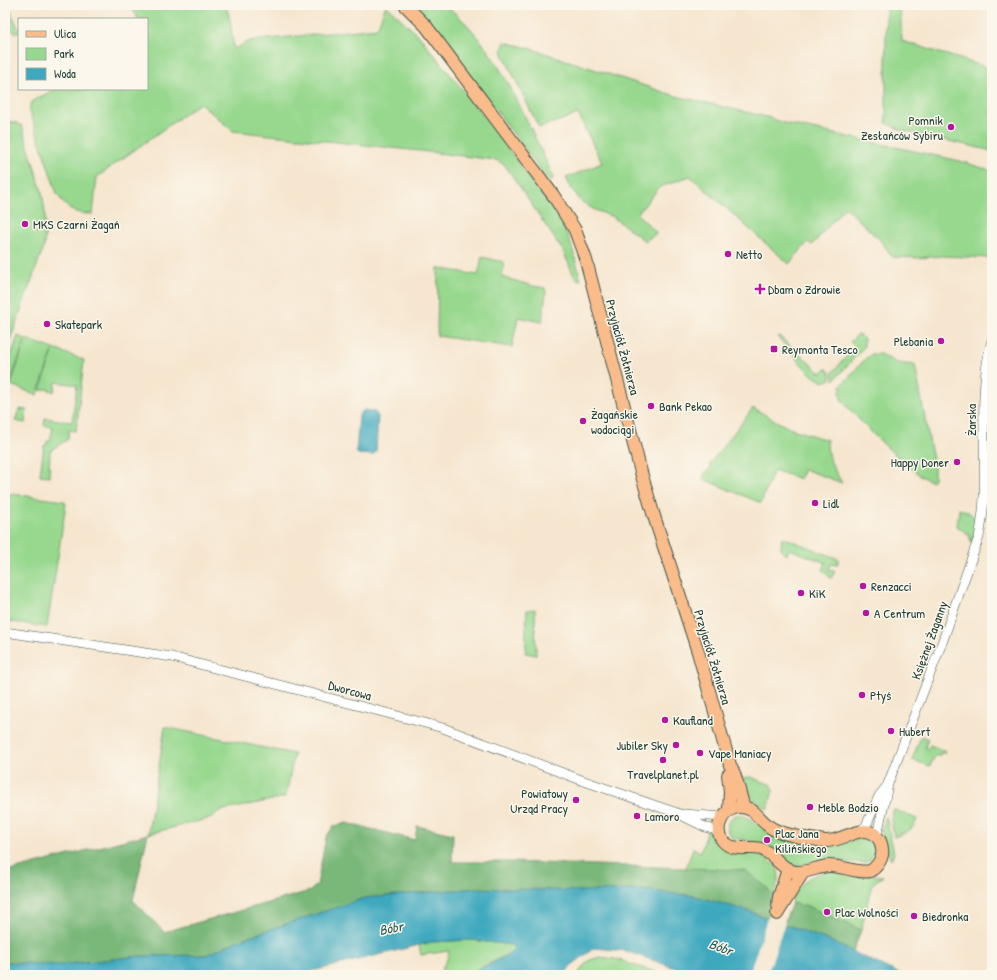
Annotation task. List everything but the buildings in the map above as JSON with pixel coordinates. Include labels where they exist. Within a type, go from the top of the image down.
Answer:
[{"type":"main road","name":"Przyjaciół Żołnierza","points":[[405,5],[431,32],[553,195],[575,230],[586,260],[650,506],[698,652],[730,765],[744,806]]},
{"type":"main road","name":"Przyjaciół Żołnierza","points":[[719,831],[719,824],[725,813],[730,791],[728,773],[730,765]]},
{"type":"main road","points":[[719,831],[722,840],[728,845],[735,848],[755,847],[762,849],[769,852],[788,869],[796,872],[828,866],[843,867],[862,872],[868,871],[874,869],[883,854],[881,844],[877,836],[869,832],[860,831],[836,841],[827,842],[775,830],[761,820],[753,810],[744,806],[725,813]]},
{"type":"main road","points":[[788,869],[777,914],[802,872]]},
{"type":"street","name":"Żarska","points":[[984,502],[984,389],[986,369],[992,340]]},
{"type":"street","name":"Księżnej Żaganny","points":[[877,836],[880,818],[885,805],[888,784],[973,559],[980,531],[984,502]]},
{"type":"street","name":"Dworcowa","points":[[5,632],[172,657],[443,728],[584,781],[677,813],[705,827],[719,831]]},
{"type":"street","name":"Księżnej Żaganny","points":[[860,831],[866,826],[879,796],[888,784]]},
{"type":"street","name":"Dworcowa","points":[[677,813],[725,813]]},
{"type":"green space","points":[[5,5],[8,5],[18,28],[18,33],[11,30],[7,23]]},
{"type":"green space","points":[[130,5],[226,5],[230,20],[234,49],[250,41],[377,28],[386,5],[419,36],[487,120],[550,206],[565,229],[571,244],[581,280],[575,278],[563,251],[505,165],[496,160],[233,131],[200,103],[97,177],[93,214],[80,213],[72,210],[64,204],[57,194],[30,112],[30,105],[34,100],[54,90],[148,90],[148,18],[137,18]]},
{"type":"green space","points":[[414,5],[445,5],[463,21],[480,40],[495,61],[521,107],[553,176],[552,180],[548,180],[434,27]]},
{"type":"green space","points":[[886,5],[900,5],[902,41],[992,69],[992,151],[901,130],[886,123]]},
{"type":"green space","points":[[505,42],[529,48],[676,96],[767,117],[784,123],[960,161],[992,171],[992,258],[942,256],[918,258],[893,257],[880,240],[845,207],[812,245],[808,242],[789,264],[690,176],[660,187],[637,214],[657,233],[645,241],[613,217],[593,209],[581,201],[571,188],[566,178],[602,163],[578,114],[539,128],[503,54],[502,49]]},
{"type":"green space","name":"MKS Czarni Żagań","points":[[5,121],[17,123],[22,126],[42,192],[45,212],[44,246],[8,346],[5,345]]},
{"type":"green space","points":[[482,257],[504,262],[502,277],[545,288],[546,293],[542,322],[518,317],[512,347],[437,336],[438,268],[478,275]]},
{"type":"green space","points":[[857,335],[860,335],[864,339],[864,347],[834,380],[832,373],[855,347],[850,342]]},
{"type":"green space","points":[[18,336],[84,360],[76,431],[69,430],[68,439],[50,451],[49,476],[40,475],[44,445],[47,445],[47,441],[50,441],[53,427],[44,425],[45,418],[72,422],[77,385],[56,382],[54,392],[47,389],[40,391],[53,351],[37,395],[11,385],[25,341],[9,386],[7,386],[5,390],[5,372]]},
{"type":"green space","points":[[779,336],[821,373],[826,368],[830,372],[831,379],[822,381],[811,374],[792,354],[778,337]]},
{"type":"green space","points":[[872,354],[880,354],[897,363],[915,365],[934,466],[934,479],[932,481],[925,478],[900,459],[870,431],[841,399],[840,392],[842,388],[840,387],[865,359]]},
{"type":"green space","points":[[753,408],[789,428],[827,440],[829,457],[842,483],[804,469],[800,479],[774,470],[761,503],[703,479],[704,474],[711,467],[709,465]]},
{"type":"green space","points":[[19,409],[27,410],[25,423],[15,421]]},
{"type":"green space","points":[[5,493],[64,501],[66,504],[47,627],[5,621]]},
{"type":"green space","points":[[959,509],[967,511],[975,518],[975,532],[972,544],[969,535],[957,526]]},
{"type":"green space","points":[[782,537],[839,559],[837,565],[831,564],[829,569],[835,571],[831,579],[823,570],[826,563],[789,549],[787,555],[782,551]]},
{"type":"green space","points":[[535,609],[536,655],[525,653],[527,610]]},
{"type":"green space","points":[[165,727],[294,754],[286,797],[220,811],[211,818],[148,834]]},
{"type":"green space","points":[[921,736],[928,739],[925,747],[928,749],[930,745],[945,751],[944,754],[941,752],[940,755],[935,756],[930,766],[912,760]]},
{"type":"green space","points":[[750,777],[772,785],[773,790],[768,809],[755,801],[749,793],[743,778]]},
{"type":"green space","points":[[893,809],[917,819],[911,829],[894,837],[891,820]]},
{"type":"green space","name":"Plac Jana Kilińskiego","points":[[735,815],[742,815],[768,828],[824,845],[837,845],[862,839],[873,845],[874,854],[869,861],[863,863],[821,861],[796,866],[789,863],[772,848],[765,844],[733,838],[728,832],[727,826]]},
{"type":"green space","points":[[886,817],[894,853],[891,860],[881,830]]},
{"type":"green space","points":[[347,823],[415,840],[417,826],[453,834],[452,862],[509,862],[744,870],[765,886],[774,896],[768,918],[695,896],[641,890],[582,891],[476,888],[365,898],[244,938],[206,955],[140,956],[59,965],[5,962],[5,872],[148,834],[133,900],[164,932],[310,891],[317,885],[326,837],[334,826]]},
{"type":"green space","points":[[707,831],[756,850],[777,867],[779,875],[774,896],[765,886],[686,868],[693,848],[701,852]]},
{"type":"green space","name":"Plac Wolności","points":[[830,871],[883,876],[872,884],[861,930],[805,905],[801,906],[791,903],[797,890],[805,881],[810,877]]},
{"type":"green space","points":[[792,903],[801,906],[805,905],[861,930],[853,952],[830,941],[784,924]]},
{"type":"green space","points":[[471,940],[511,945],[514,946],[513,951],[466,975],[439,975],[448,957],[449,951],[421,955],[419,945],[432,942]]},
{"type":"green space","points":[[599,957],[616,959],[664,975],[577,975],[588,961]]},
{"type":"water","points":[[364,410],[374,411],[378,416],[376,452],[373,455],[358,454],[356,452],[359,416]]},
{"type":"water","name":"Bóbr","points":[[476,888],[582,891],[641,890],[695,896],[748,911],[830,941],[902,975],[695,975],[626,951],[594,948],[572,965],[564,975],[466,975],[500,959],[514,947],[511,945],[471,940],[432,942],[296,975],[5,975],[5,962],[59,965],[140,956],[206,955],[244,938],[365,898]]},
{"type":"pier","points":[[768,916],[785,922],[767,975],[749,975]]},
{"type":"place","name":"Pomnik Zesłańców Sybiru","points":[[951,127]]},
{"type":"place","name":"MKS Czarni Żagań","points":[[25,224]]},
{"type":"place","name":"Netto","points":[[728,254]]},
{"type":"place","name":"Dbam o Zdrowie","points":[[760,289]]},
{"type":"place","name":"Skatepark","points":[[47,324]]},
{"type":"place","name":"Plebania","points":[[941,341]]},
{"type":"place","name":"Reymonta Tesco","points":[[774,349]]},
{"type":"place","name":"Bank Pekao","points":[[651,406]]},
{"type":"place","name":"Żagańskie wodociągi","points":[[583,421]]},
{"type":"place","name":"Happy Doner","points":[[957,462]]},
{"type":"place","name":"Lidl","points":[[815,503]]},
{"type":"place","name":"Renzacci","points":[[863,586]]},
{"type":"place","name":"KiK","points":[[801,593]]},
{"type":"place","name":"A Centrum","points":[[866,613]]},
{"type":"place","name":"Ptyś","points":[[862,695]]},
{"type":"place","name":"Kaufland","points":[[665,720]]},
{"type":"place","name":"Hubert","points":[[891,731]]},
{"type":"place","name":"Jubiler Sky","points":[[676,745]]},
{"type":"place","name":"Vape Maniacy","points":[[700,753]]},
{"type":"place","name":"Travelplanet.pl","points":[[663,760]]},
{"type":"place","name":"Powiatowy Urząd Pracy","points":[[576,800]]},
{"type":"place","name":"Meble Bodzio","points":[[810,807]]},
{"type":"place","name":"Lamoro","points":[[637,816]]},
{"type":"place","name":"Plac Jana Kilińskiego","points":[[767,840]]},
{"type":"place","name":"Plac Wolności","points":[[827,912]]},
{"type":"place","name":"Biedronka","points":[[914,916]]}]
